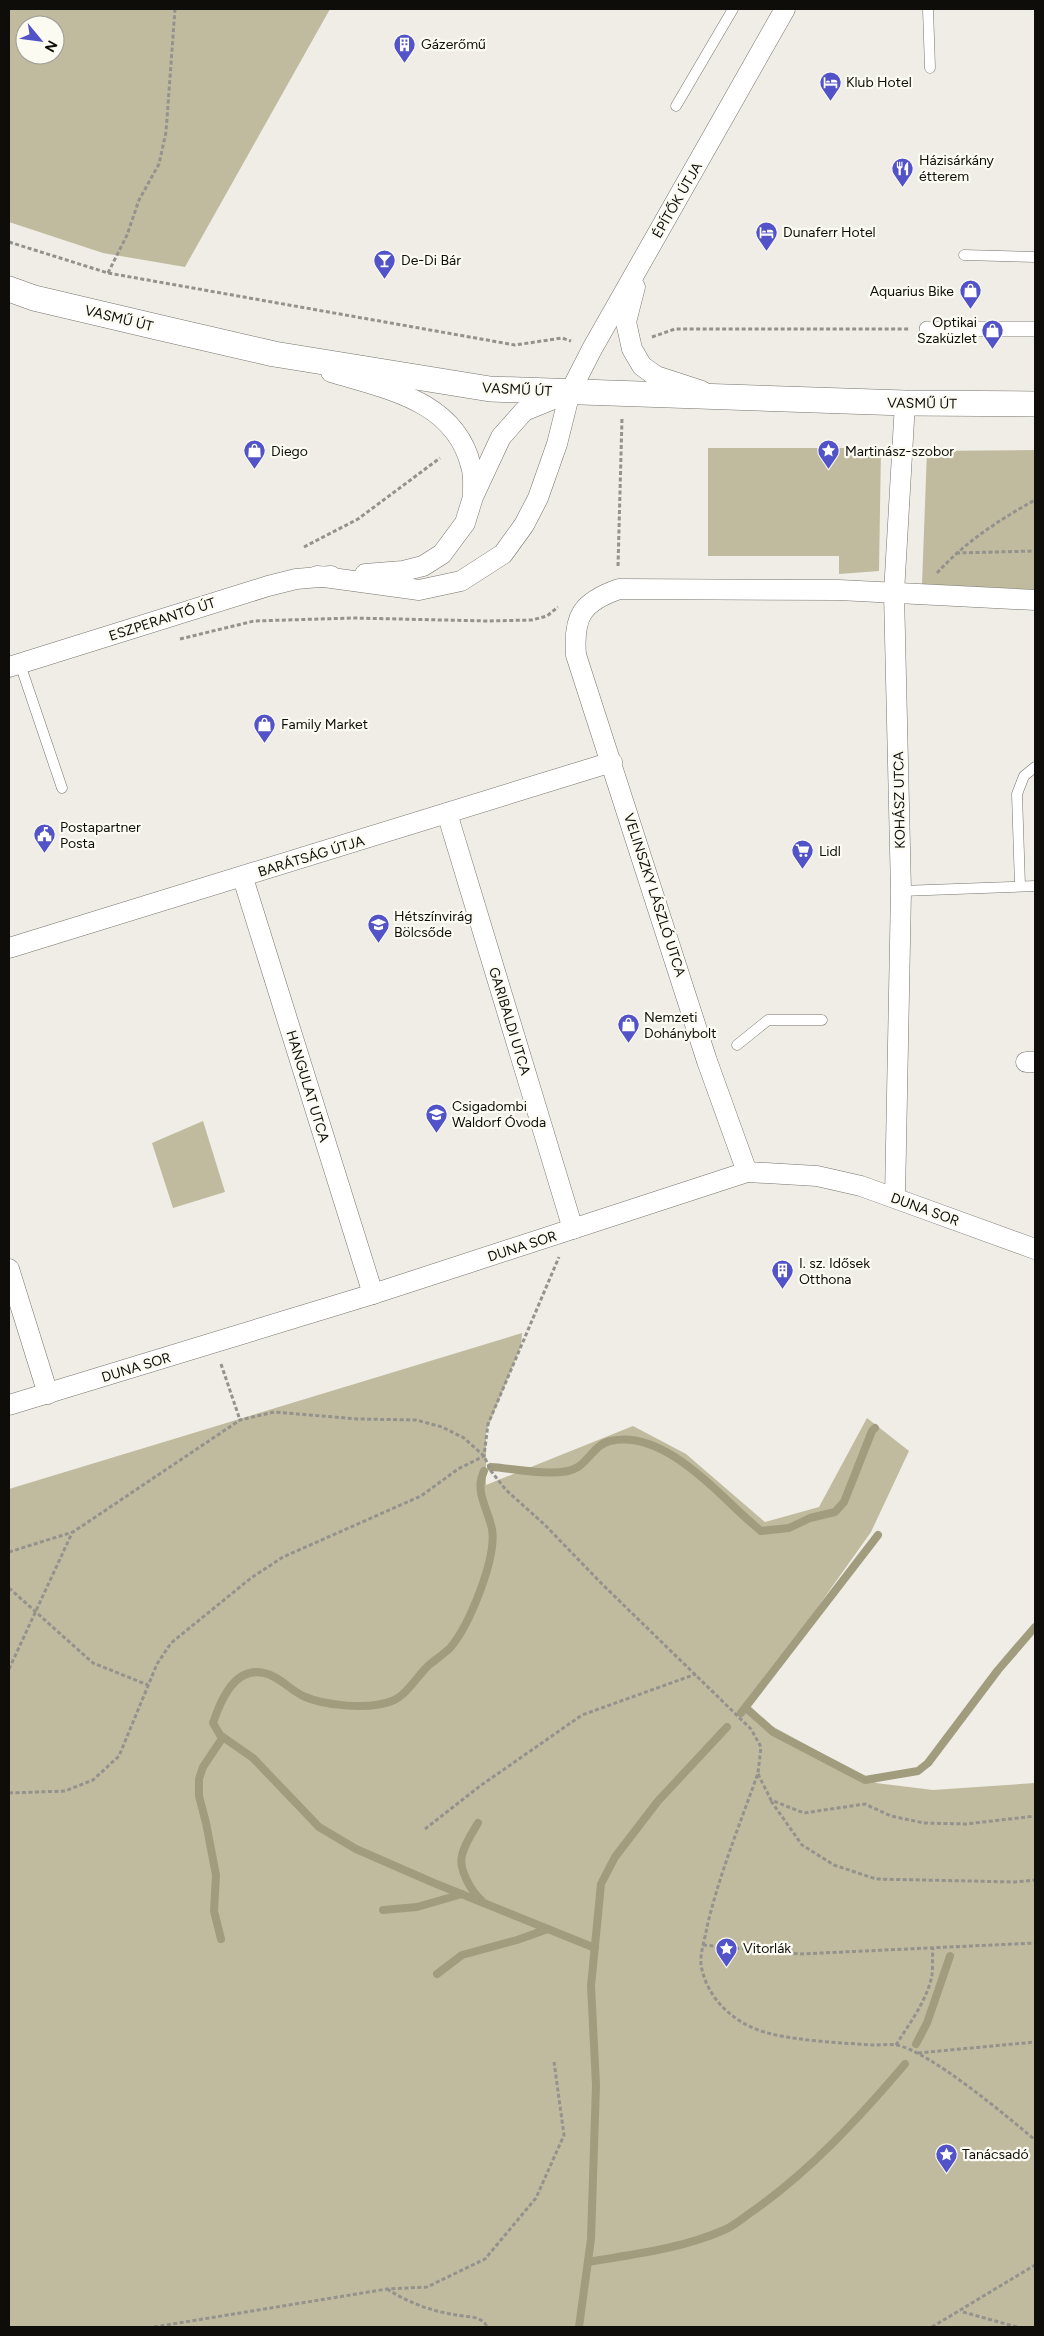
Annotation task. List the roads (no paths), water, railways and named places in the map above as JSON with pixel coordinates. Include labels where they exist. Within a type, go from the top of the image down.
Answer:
[{"type":"street","name":"ÉPÍTŐK ÚTJA","points":[[570,392],[641,261],[785,9]]},
{"type":"street","points":[[641,261],[626,322],[632,349],[642,366],[656,376],[718,396]]},
{"type":"street","name":"VASMŰ ÚT","points":[[9,289],[138,323],[274,354],[490,389],[904,403],[1035,404]]},
{"type":"street","points":[[927,330],[1035,329]]},
{"type":"street","name":"ESZPERANTÓ ÚT","points":[[274,354],[415,399],[441,415],[460,439],[472,466],[473,497]]},
{"type":"street","name":"ESZPERANTÓ ÚT","points":[[14,666],[268,586],[317,576],[403,571],[423,566],[442,554],[455,539],[465,523],[473,497],[501,438],[524,411],[570,392]]},
{"type":"street","name":"ESZPERANTÓ ÚT","points":[[317,576],[418,590],[461,581],[503,554],[524,525],[538,498],[557,444],[570,392]]},
{"type":"street","name":"KOHÁSZ UTCA","points":[[895,1198],[902,891],[894,593],[904,403]]},
{"type":"street","name":"VELINSZKY LÁSZLÓ UTCA","points":[[747,1172],[707,1061],[576,655],[575,637],[580,615],[597,597],[619,589],[894,593]]},
{"type":"street","points":[[894,593],[1035,600]]},
{"type":"street","name":"BARÁTSÁG ÚTJA","points":[[11,948],[243,878],[612,762]]},
{"type":"street","name":"GARIBALDI UTCA","points":[[447,813],[573,1229]]},
{"type":"street","name":"HANGULAT UTCA","points":[[243,878],[373,1294]]},
{"type":"street","name":"DUNA SOR","points":[[9,1405],[373,1294],[747,1172],[817,1176],[862,1186],[1035,1249]]},
{"type":"street","points":[[9,1269],[48,1394]]},
{"type":"lane","points":[[676,106],[733,9]]},
{"type":"lane","points":[[928,9],[930,68]]},
{"type":"lane","points":[[964,255],[1035,256]]},
{"type":"lane","points":[[14,666],[62,788]]},
{"type":"lane","points":[[1020,886],[1017,794],[1024,776],[1035,767]]},
{"type":"lane","points":[[902,891],[1035,886]]},
{"type":"lane","points":[[737,1045],[768,1020],[822,1020]]},
{"type":"waterway","points":[[491,1467],[548,1473],[570,1470],[582,1464],[605,1443],[631,1440],[652,1445],[673,1456],[711,1485],[761,1531],[789,1528],[810,1518],[835,1512],[844,1502],[872,1431],[875,1428]]},
{"type":"waterway","points":[[484,1471],[480,1486],[492,1529],[492,1542],[486,1574],[473,1608],[457,1638],[450,1648],[429,1665],[407,1690],[392,1701],[382,1704],[347,1706],[303,1696],[274,1677],[264,1673],[253,1672],[244,1675],[230,1687],[224,1696],[213,1723],[220,1735],[253,1758],[319,1827],[356,1849],[434,1883],[595,1948]]},
{"type":"waterway","points":[[741,1713],[878,1535]]},
{"type":"waterway","points":[[746,1708],[773,1732],[865,1780],[918,1771],[928,1763],[998,1670],[1035,1627]]},
{"type":"waterway","points":[[579,2327],[591,2239],[596,2085],[591,1986],[601,1884],[615,1857],[658,1801],[727,1727]]},
{"type":"waterway","points":[[221,1939],[214,1911],[216,1875],[199,1796],[199,1779],[203,1767],[223,1737]]},
{"type":"waterway","points":[[478,1823],[465,1846],[461,1861],[466,1880],[482,1901]]},
{"type":"waterway","points":[[383,1910],[417,1907],[462,1894]]},
{"type":"waterway","points":[[437,1974],[462,1955],[517,1940],[548,1929]]},
{"type":"waterway","points":[[916,2044],[927,2023],[950,1956]]},
{"type":"waterway","points":[[588,2262],[691,2242],[708,2237],[731,2226],[774,2195],[814,2161],[870,2104],[905,2064]]},
{"type":"place","name":"Gázerőmű","points":[[405,63]]},
{"type":"place","name":"Klub Hotel","points":[[830,101]]},
{"type":"place","name":"Házisárkány étterem","points":[[903,187]]},
{"type":"place","name":"Dunaferr Hotel","points":[[767,251]]},
{"type":"place","name":"De-Di Bár","points":[[385,279]]},
{"type":"place","name":"Aquarius Bike","points":[[970,310]]},
{"type":"place","name":"Optikai Szaküzlet","points":[[993,349]]},
{"type":"place","name":"Diego","points":[[255,470]]},
{"type":"place","name":"Martinász-szobor","points":[[829,470]]},
{"type":"place","name":"Family Market","points":[[265,743]]},
{"type":"place","name":"Postapartner Posta","points":[[44,854]]},
{"type":"place","name":"Lidl","points":[[803,870]]},
{"type":"place","name":"Hétszínvirág Bölcsőde","points":[[378,943]]},
{"type":"place","name":"Nemzeti Dohánybolt","points":[[628,1044]]},
{"type":"place","name":"Csigadombi Waldorf Óvoda","points":[[436,1133]]},
{"type":"place","name":"I. sz. Idősek Otthona","points":[[783,1290]]},
{"type":"place","name":"Vitorlák","points":[[727,1967]]},
{"type":"place","name":"Tanácsadó","points":[[946,2173]]}]
